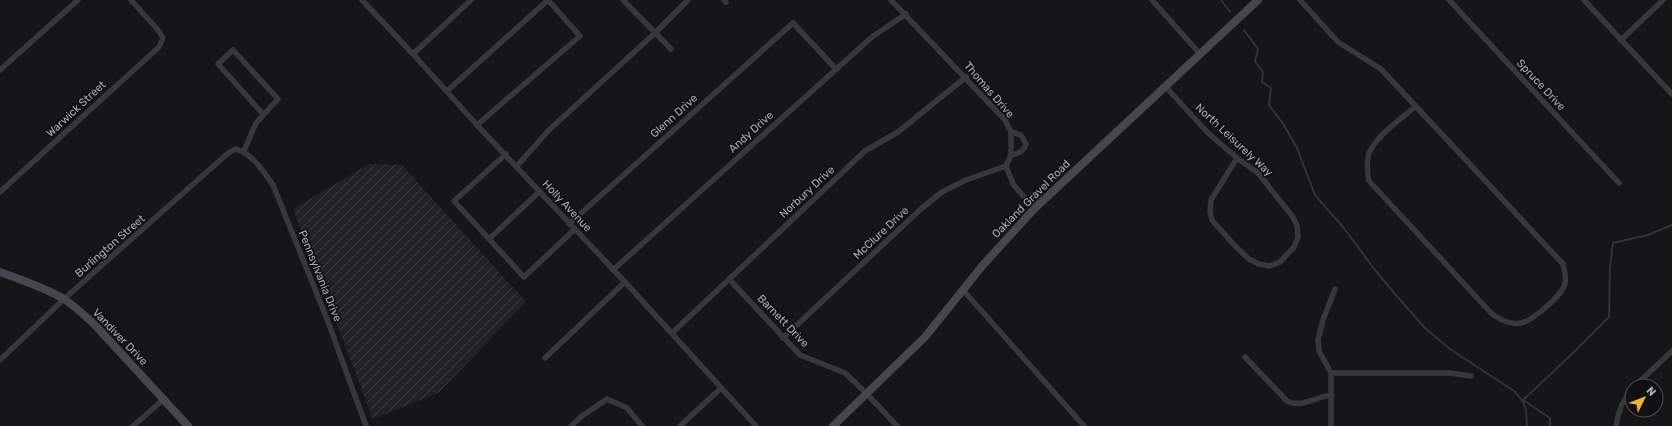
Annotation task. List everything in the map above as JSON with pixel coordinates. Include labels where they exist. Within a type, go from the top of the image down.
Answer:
[{"type":"street","points":[[0,70],[78,0]]},
{"type":"street","name":"Warwick Street","points":[[0,192],[159,47],[163,38],[158,30],[131,0]]},
{"type":"street","name":"Holly Avenue","points":[[362,0],[477,125],[506,154],[569,224],[625,282],[756,426]]},
{"type":"street","points":[[413,54],[471,0]]},
{"type":"street","points":[[446,90],[548,0],[580,36],[477,125]]},
{"type":"street","points":[[623,0],[671,49]]},
{"type":"street","points":[[517,166],[549,130],[655,33],[688,0]]},
{"type":"street","name":"Thomas Drive","points":[[891,0],[966,77],[1005,120],[1011,132],[1011,155],[1006,166]]},
{"type":"street","points":[[1152,0],[1200,54]]},
{"type":"street","name":"Oakland Gravel Road","points":[[833,426],[925,337],[988,259],[1034,209],[1258,0]]},
{"type":"street","points":[[1300,0],[1338,42],[1381,69],[1416,106],[1564,264],[1566,283],[1558,295],[1536,316],[1521,323],[1504,322],[1492,314],[1368,181],[1366,167],[1370,153],[1379,138],[1416,106]]},
{"type":"street","name":"Spruce Drive","points":[[1449,0],[1619,183]]},
{"type":"street","points":[[1584,0],[1672,94]]},
{"type":"street","points":[[1621,40],[1663,0]]},
{"type":"street","name":"Andy Drive","points":[[613,270],[872,37],[906,14]]},
{"type":"street","name":"Glenn Drive","points":[[569,224],[793,23],[836,69]]},
{"type":"street","points":[[244,151],[256,123],[278,99],[233,50],[218,64],[263,114]]},
{"type":"street","name":"Norbury Drive","points":[[672,333],[865,151],[898,132],[966,77]]},
{"type":"street","name":"North Leisurely Way","points":[[1165,86],[1208,133],[1237,158],[1258,173],[1293,217],[1297,226],[1298,237],[1294,247],[1280,262],[1270,266],[1259,264],[1249,259],[1235,246],[1212,220],[1210,211],[1211,200],[1237,158]]},
{"type":"street","points":[[1011,132],[1021,135],[1026,140],[1025,148],[1011,155]]},
{"type":"street","name":"Burlington Street","points":[[0,360],[64,299],[228,154],[235,149],[244,151]]},
{"type":"street","name":"Pennsylvania Drive","points":[[244,151],[266,174],[279,197],[327,319],[366,426]]},
{"type":"street","points":[[506,154],[454,201],[524,277],[575,229]]},
{"type":"street","points":[[1006,166],[1013,184],[1034,209]]},
{"type":"street","name":"McClure Drive","points":[[783,338],[922,208],[942,192],[966,180],[1006,166]]},
{"type":"street","points":[[489,239],[540,191]]},
{"type":"street","name":"Vandiver Drive","points":[[0,272],[32,284],[64,299],[95,325],[188,426]]},
{"type":"street","name":"Barnett Drive","points":[[729,279],[800,355],[845,373],[897,426]]},
{"type":"street","points":[[545,358],[625,282]]},
{"type":"street","points":[[1331,426],[1331,373],[1319,351],[1318,340],[1323,320],[1335,289]]},
{"type":"street","points":[[963,290],[1084,426]]},
{"type":"street","points":[[1643,378],[1672,351]]},
{"type":"street","points":[[1245,357],[1287,401],[1292,404],[1298,404],[1322,396],[1332,395]]},
{"type":"street","points":[[1331,373],[1450,373],[1471,376]]},
{"type":"street","points":[[680,426],[721,388]]},
{"type":"street","points":[[1616,426],[1618,412],[1624,398]]},
{"type":"street","points":[[133,426],[164,399]]},
{"type":"street","points":[[571,426],[582,416],[607,400],[627,408],[642,426]]},
{"type":"shaded area","points":[[369,164],[402,165],[526,302],[438,393],[373,419],[293,209]]},
{"type":"waterway","points":[[1221,0],[1230,12]]},
{"type":"waterway","points":[[1244,30],[1258,49],[1255,61],[1263,72],[1262,82],[1271,88],[1269,105],[1284,125],[1297,148],[1315,195],[1343,227],[1375,270],[1425,328],[1450,349],[1514,391],[1524,403],[1527,426]]},
{"type":"waterway","points":[[1550,426],[1550,418],[1523,400],[1609,317],[1610,267],[1613,243],[1648,235],[1672,225]]}]
